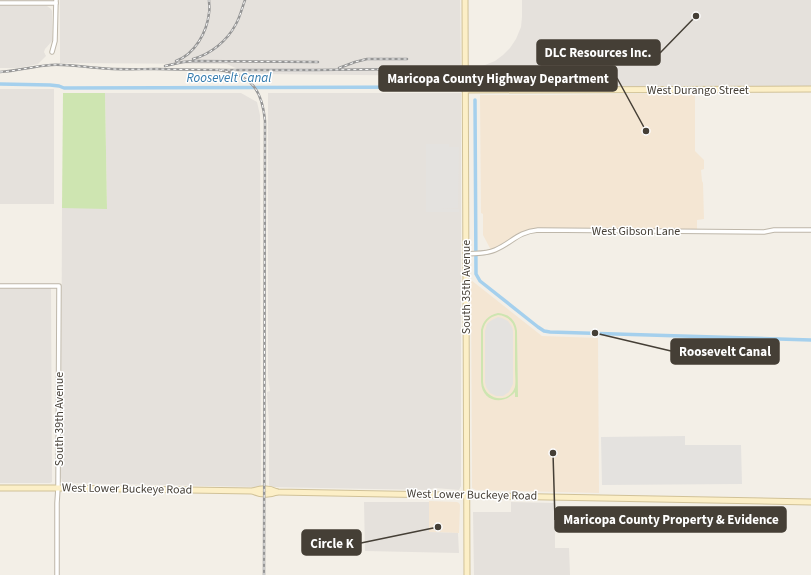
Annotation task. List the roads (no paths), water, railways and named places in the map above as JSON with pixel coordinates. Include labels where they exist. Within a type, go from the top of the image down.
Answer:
[{"type":"main road","name":"South 35th Avenue","points":[[465,0],[467,575]]},
{"type":"main road","name":"West Durango Street","points":[[465,90],[811,89]]},
{"type":"main road","name":"West Lower Buckeye Road","points":[[0,488],[253,491],[259,489],[271,489],[277,492],[811,502]]},
{"type":"street","points":[[0,3],[56,2],[56,41],[52,52]]},
{"type":"street","name":"West Gibson Lane","points":[[466,254],[476,254],[494,250],[520,235],[538,230],[764,232],[774,230],[811,230]]},
{"type":"street","name":"South 39th Avenue","points":[[0,286],[59,286],[57,575]]},
{"type":"waterway","name":"Roosevelt Canal","points":[[0,84],[50,85],[64,88],[458,87]]},
{"type":"waterway","name":"Roosevelt Canal","points":[[475,100],[476,274],[480,281],[538,327],[544,331],[550,332],[811,340]]},
{"type":"railway","points":[[176,61],[189,53],[203,35],[208,20],[209,0]]},
{"type":"railway","points":[[193,59],[206,54],[218,46],[228,36],[237,21],[245,0]]},
{"type":"railway","points":[[339,68],[367,59],[407,59]]},
{"type":"railway","points":[[165,66],[194,61],[318,62]]},
{"type":"railway","points":[[0,72],[57,65],[106,69],[232,70],[459,68]]},
{"type":"railway","points":[[219,70],[230,72],[247,80],[253,85],[261,100],[265,121],[264,575]]},
{"type":"place","name":"DLC Resources Inc.","points":[[696,16]]},
{"type":"place","name":"Maricopa County Highway Department","points":[[646,131]]},
{"type":"place","name":"Roosevelt Canal","points":[[595,333]]},
{"type":"place","name":"Maricopa County Property & Evidence","points":[[553,453]]},
{"type":"place","name":"Circle K","points":[[438,527]]}]
